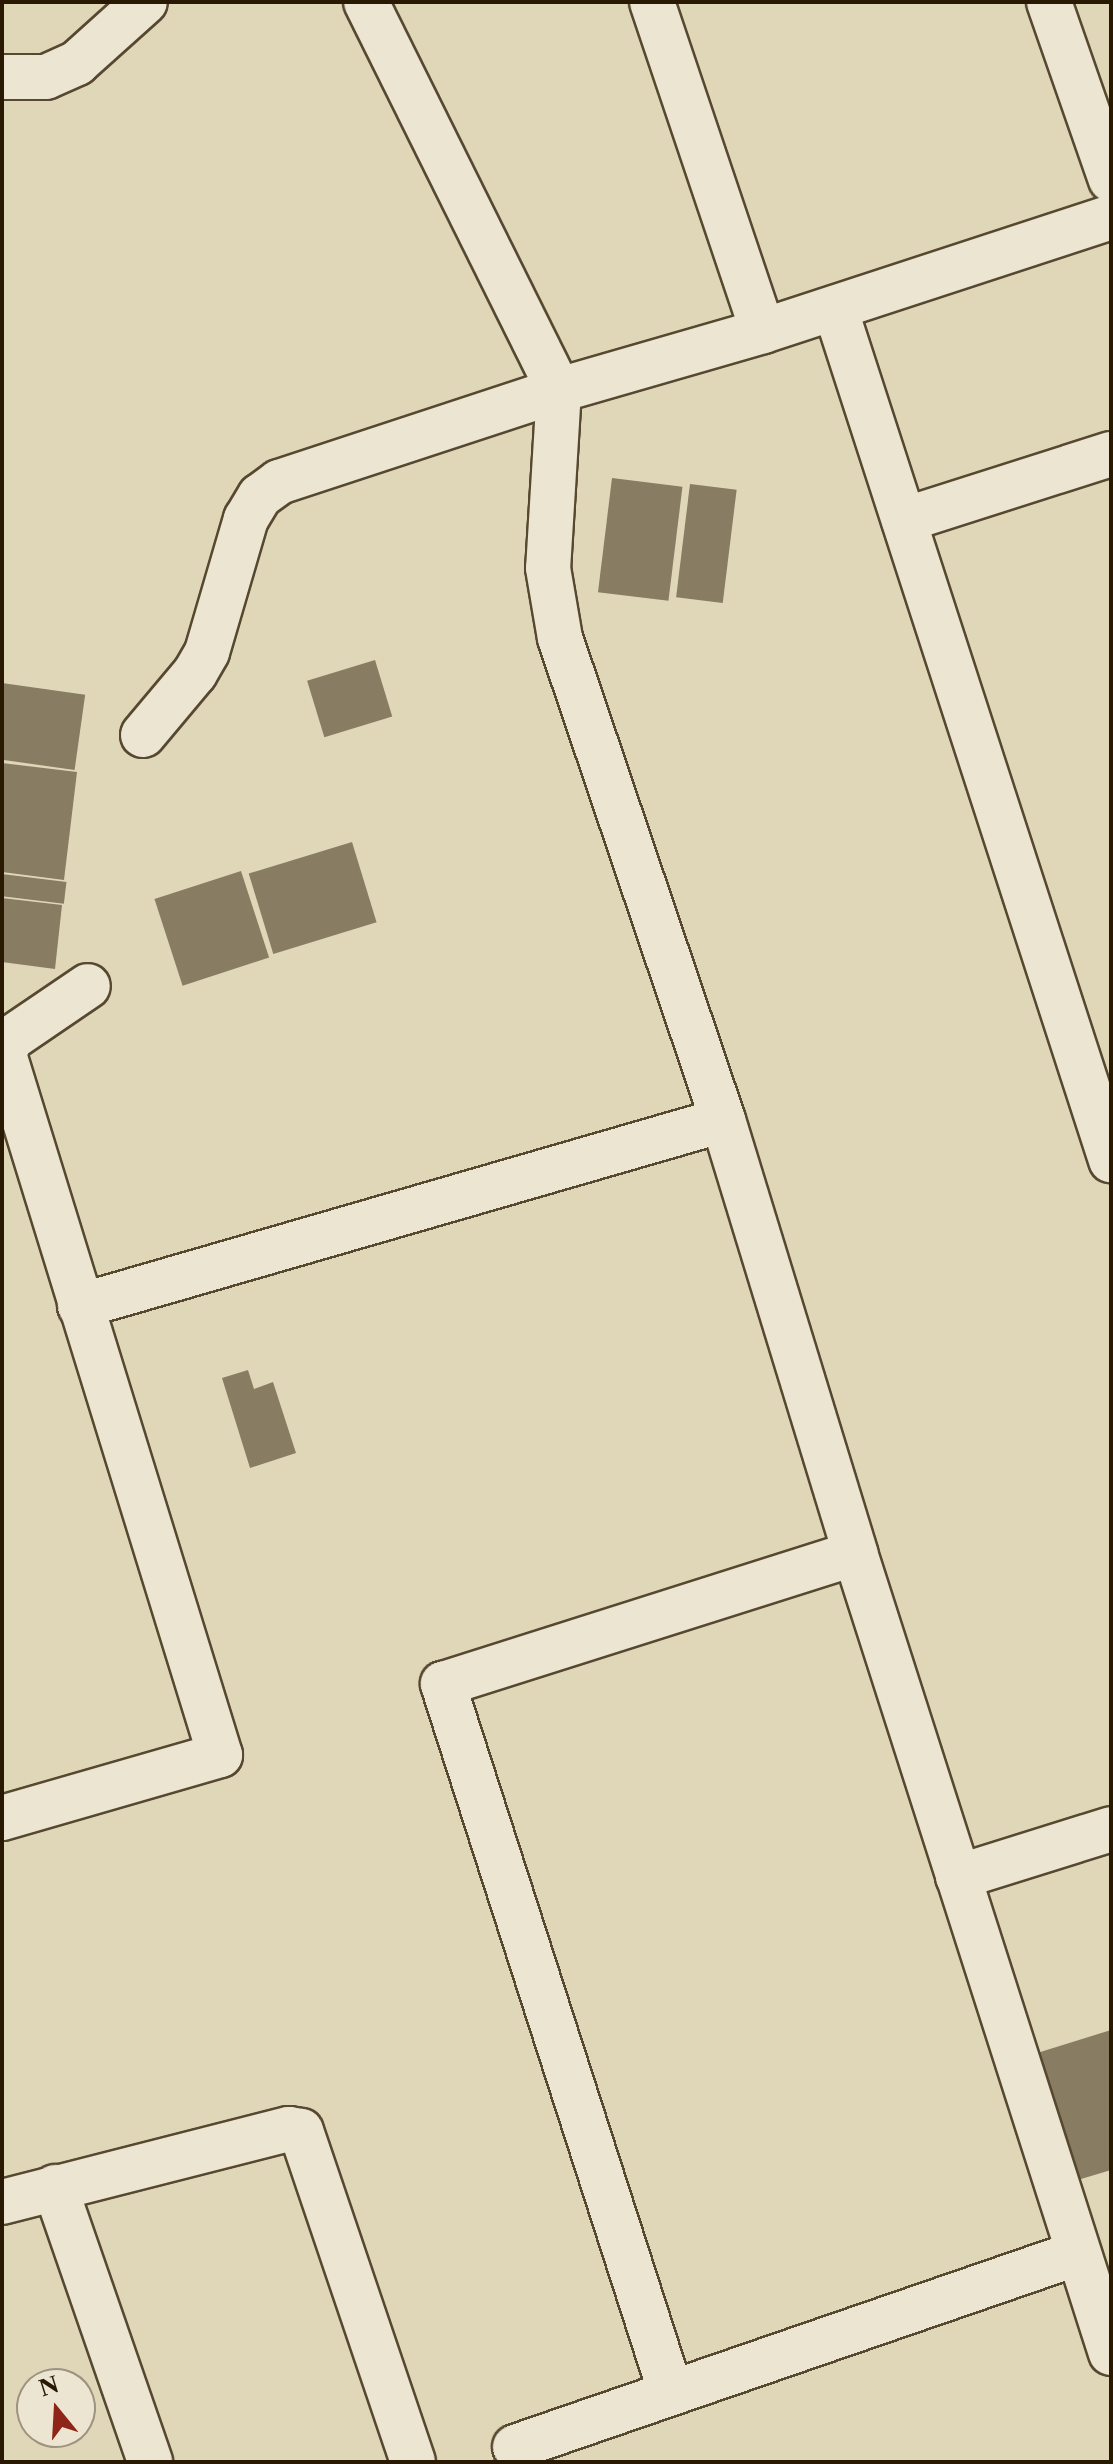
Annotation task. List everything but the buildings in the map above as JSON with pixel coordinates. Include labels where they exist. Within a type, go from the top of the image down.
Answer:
[{"type":"street","points":[[2,77],[46,77],[77,63],[145,2]]},
{"type":"street","points":[[366,2],[559,390],[549,532],[552,606],[570,675],[723,1120],[855,1553],[1111,2353]]},
{"type":"street","points":[[652,2],[763,331]]},
{"type":"street","points":[[1049,2],[1111,180]]},
{"type":"street","points":[[143,735],[195,673],[207,652],[246,519],[260,496],[303,471],[559,390],[763,331],[1111,217]]},
{"type":"street","points":[[835,308],[904,520],[1097,1065],[1111,1160]]},
{"type":"street","points":[[904,520],[1111,454]]},
{"type":"street","points":[[2,1818],[220,1755],[4,1054],[10,1039],[88,986]]},
{"type":"street","points":[[80,1306],[723,1120]]},
{"type":"street","points":[[671,2393],[443,1684],[855,1553]]},
{"type":"street","points":[[958,1877],[1111,1829]]},
{"type":"street","points":[[2,2202],[289,2129],[301,2131],[413,2462]]},
{"type":"street","points":[[55,2187],[150,2462]]},
{"type":"street","points":[[515,2447],[1078,2253]]}]
